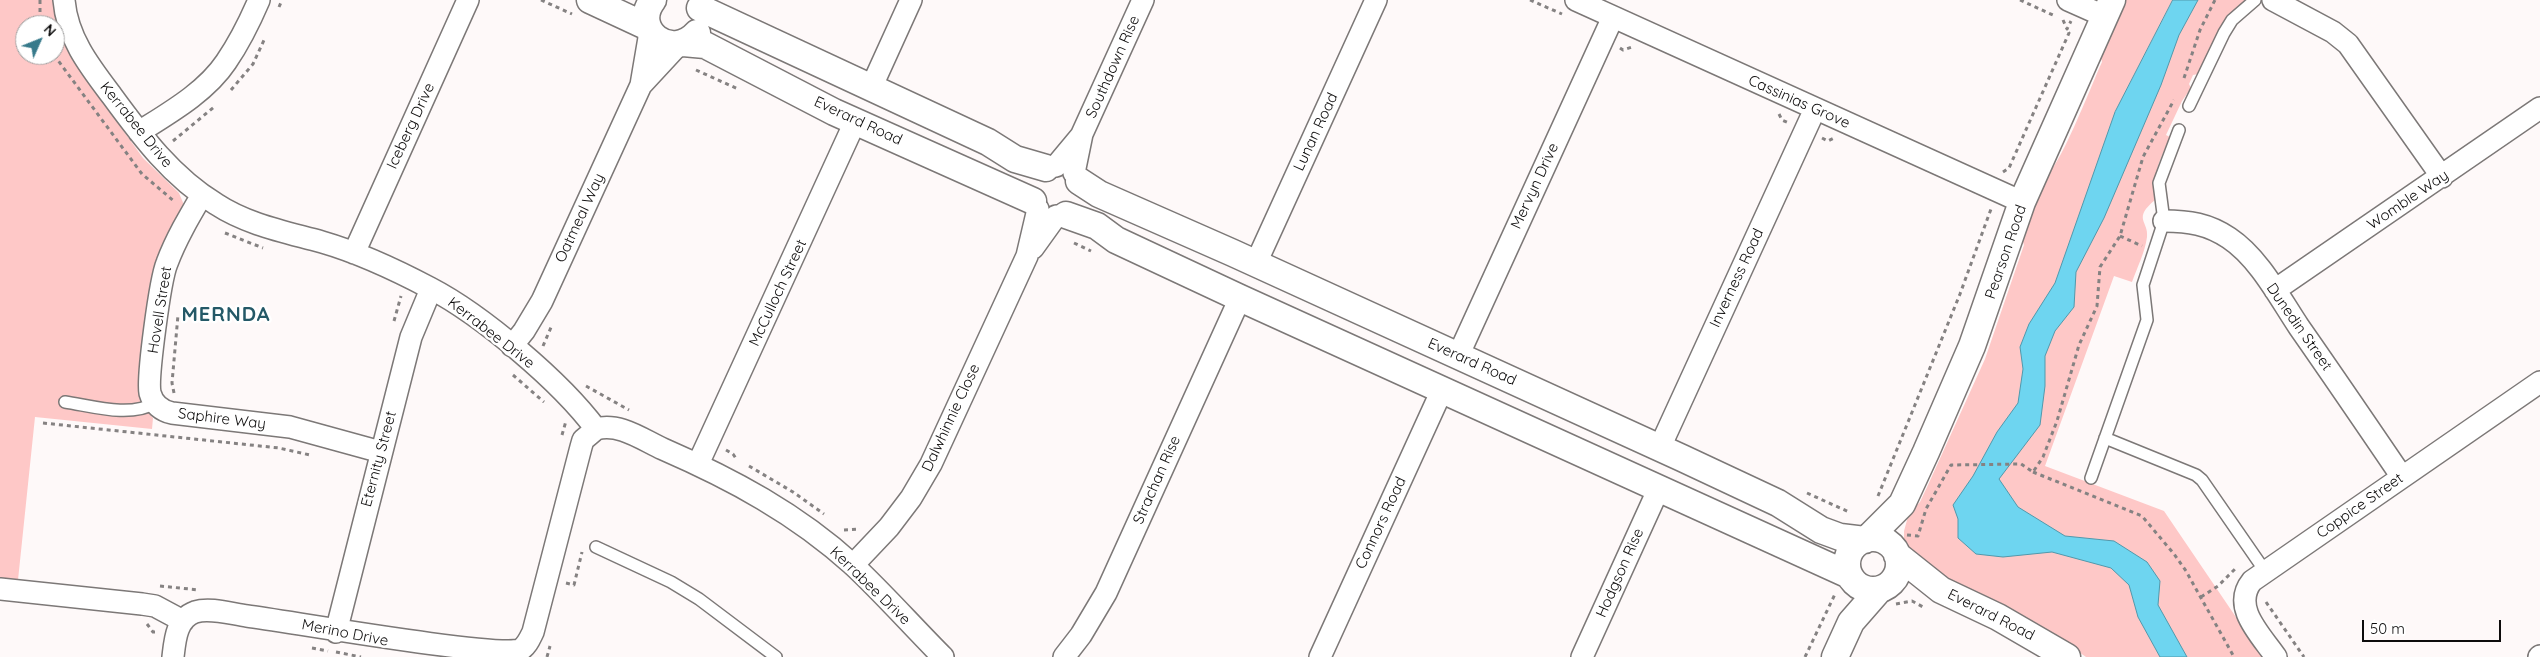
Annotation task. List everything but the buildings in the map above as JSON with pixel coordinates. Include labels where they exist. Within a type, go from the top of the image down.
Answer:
[{"type":"street","name":"Kerrabee Drive","points":[[64,0],[66,20],[88,64],[140,132],[178,177],[202,195],[249,221],[354,253],[432,289],[518,338],[596,429],[609,427],[620,430],[698,464],[774,504],[853,565],[943,657]]},
{"type":"street","points":[[140,132],[169,113],[216,74],[235,47],[259,0]]},
{"type":"street","name":"Iceberg Drive","points":[[354,253],[468,0]]},
{"type":"street","points":[[590,0],[649,29]]},
{"type":"street","points":[[649,29],[647,10],[653,0]]},
{"type":"street","points":[[871,88],[911,0]]},
{"type":"street","name":"Southdown Rise","points":[[1064,172],[1143,0]]},
{"type":"street","name":"Lunan Road","points":[[1256,263],[1376,0]]},
{"type":"street","name":"Cassinias Grove","points":[[1576,0],[2022,202]]},
{"type":"street","points":[[2068,0],[2108,8]]},
{"type":"street","points":[[2273,0],[2332,32],[2348,44],[2442,177]]},
{"type":"street","points":[[681,44],[696,33],[700,25],[697,3]]},
{"type":"street","name":"Everard Road","points":[[697,3],[871,88],[988,142],[1015,159],[1064,172],[1098,194],[1256,263],[1660,447],[1778,503],[1821,530],[1840,537],[1866,539]]},
{"type":"street","name":"Pearson Road","points":[[1898,547],[1902,504],[1972,346],[2022,202],[2108,8]]},
{"type":"street","name":"Mervyn Drive","points":[[1458,356],[1613,17]]},
{"type":"street","name":"Everard Road","points":[[649,29],[663,42],[705,45],[855,122],[1052,216],[1097,226],[1116,240],[1240,298],[1659,488],[1859,588],[1907,586],[1935,599],[1998,617],[2067,657]]},
{"type":"street","name":"Oatmeal Way","points":[[518,338],[542,301],[641,85],[649,29]]},
{"type":"street","name":"Oatmeal Way","points":[[641,85],[681,44]]},
{"type":"street","name":"Womble Way","points":[[2275,290],[2540,108]]},
{"type":"street","name":"Inverness Road","points":[[1660,447],[1815,109]]},
{"type":"street","name":"McCulloch Street","points":[[698,464],[855,122]]},
{"type":"street","points":[[1064,172],[1081,197],[1073,210],[1052,216],[1031,194],[1034,178],[1064,172]]},
{"type":"street","name":"Hovell Street","points":[[155,402],[150,386],[160,291],[166,266],[178,236],[202,195]]},
{"type":"street","name":"Dalwhinnie Close","points":[[853,565],[911,498],[931,464],[1027,256],[1052,216]]},
{"type":"street","name":"Dunedin Street","points":[[2164,221],[2196,222],[2229,238],[2250,257],[2275,290],[2402,477]]},
{"type":"street","name":"Eternity Street","points":[[336,632],[411,337],[432,289]]},
{"type":"street","name":"Strachan Rise","points":[[1064,657],[1094,616],[1106,593],[1240,298]]},
{"type":"street","points":[[1340,343],[1356,310]]},
{"type":"street","name":"Coppice Street","points":[[2276,657],[2253,623],[2243,602],[2247,587],[2265,571],[2540,382]]},
{"type":"street","name":"Connors Road","points":[[1320,657],[1442,390]]},
{"type":"street","name":"Saphire Way","points":[[155,402],[166,412],[290,427],[381,452]]},
{"type":"street","name":"Merino Drive","points":[[183,621],[194,612],[210,611],[283,621],[417,645],[496,654],[511,654],[524,648],[532,632],[581,447],[584,440],[596,429]]},
{"type":"street","name":"Hodgson Rise","points":[[1582,657],[1659,488]]},
{"type":"street","name":"Pearson Road","points":[[1866,539],[1902,504]]},
{"type":"street","points":[[1835,657],[1851,622],[1859,588],[1848,558],[1851,550],[1866,539],[1884,540],[1898,547],[1899,563],[1895,579],[1859,588]]},
{"type":"street","name":"Everard Road","points":[[1898,547],[1935,599]]},
{"type":"street","points":[[0,589],[142,604],[163,609],[183,621],[176,634],[173,657]]},
{"type":"lane","points":[[2189,106],[2232,20],[2255,0]]},
{"type":"lane","points":[[2091,478],[2147,320],[2143,285],[2164,221],[2159,182],[2179,130]]},
{"type":"lane","points":[[65,402],[130,410],[144,409],[155,402]]},
{"type":"lane","points":[[2105,438],[2196,475],[2265,571]]},
{"type":"lane","points":[[596,547],[671,582],[699,599],[776,657]]},
{"type":"path","points":[[40,0],[40,15]]},
{"type":"path","points":[[2183,81],[2200,30],[2215,0]]},
{"type":"path","points":[[1875,501],[1960,294],[1988,222],[2003,172],[2009,168],[2069,33],[2067,29]]},
{"type":"path","points":[[2033,472],[2046,448],[2079,345],[2097,306],[2100,267],[2120,236],[2133,198],[2143,157],[2177,94]]},
{"type":"path","points":[[171,143],[176,149]]},
{"type":"path","points":[[1052,216],[1092,252]]},
{"type":"path","points":[[2120,236],[2153,251]]},
{"type":"path","points":[[394,324],[401,296]]},
{"type":"path","points":[[179,311],[172,383],[175,394],[181,397]]},
{"type":"path","points":[[518,338],[549,352]]},
{"type":"path","points":[[584,384],[636,414]]},
{"type":"path","points":[[43,423],[279,448],[313,456]]},
{"type":"path","points":[[709,443],[728,450],[735,459],[793,492],[831,520]]},
{"type":"path","points":[[1898,547],[1918,536],[1926,509],[1947,470],[1955,464],[2021,464],[2033,472],[2142,516],[2174,554],[2234,657]]},
{"type":"path","points":[[1806,492],[1849,512]]},
{"type":"path","points":[[838,525],[845,531],[851,531],[859,530],[865,522]]},
{"type":"path","points":[[851,531],[869,548]]},
{"type":"path","points":[[566,583],[574,585],[585,542],[596,547]]},
{"type":"path","points":[[1805,657],[1859,588],[1884,611],[1887,605],[1935,599]]},
{"type":"shaded area","points":[[0,0],[53,0],[56,15],[15,15],[15,65],[65,65],[65,46],[73,61],[143,158],[179,193],[184,205],[147,411],[153,418],[152,429],[35,417],[18,580],[0,578]]},
{"type":"shaded area","points":[[2124,0],[2245,0],[2224,21],[2198,74],[2193,75],[2189,84],[2191,88],[2182,101],[2166,135],[2170,137],[2160,160],[2154,183],[2155,200],[2148,206],[2143,216],[2147,237],[2141,260],[2132,282],[2114,276],[2045,466],[2164,511],[2263,657],[2086,657],[2063,641],[1939,578],[1904,548],[1904,531],[1909,513],[1920,502],[1985,359],[2024,245],[2021,236],[2046,175],[2059,157],[2076,123],[2102,62],[2100,52]]},
{"type":"water","points":[[2173,0],[2198,0],[2179,35],[2161,85],[2104,218],[2076,272],[2074,307],[2055,331],[2045,356],[2045,386],[2040,425],[1999,479],[2018,507],[2065,536],[2114,541],[2147,562],[2160,581],[2158,605],[2187,657],[2160,657],[2138,617],[2129,585],[2111,568],[2052,552],[2003,557],[1976,554],[1958,538],[1958,519],[1953,505],[1973,476],[1997,432],[2018,403],[2023,369],[2020,347],[2029,324],[2055,283],[2115,112]]},
{"type":"district","name":"MERNDA","points":[[226,315]]}]
